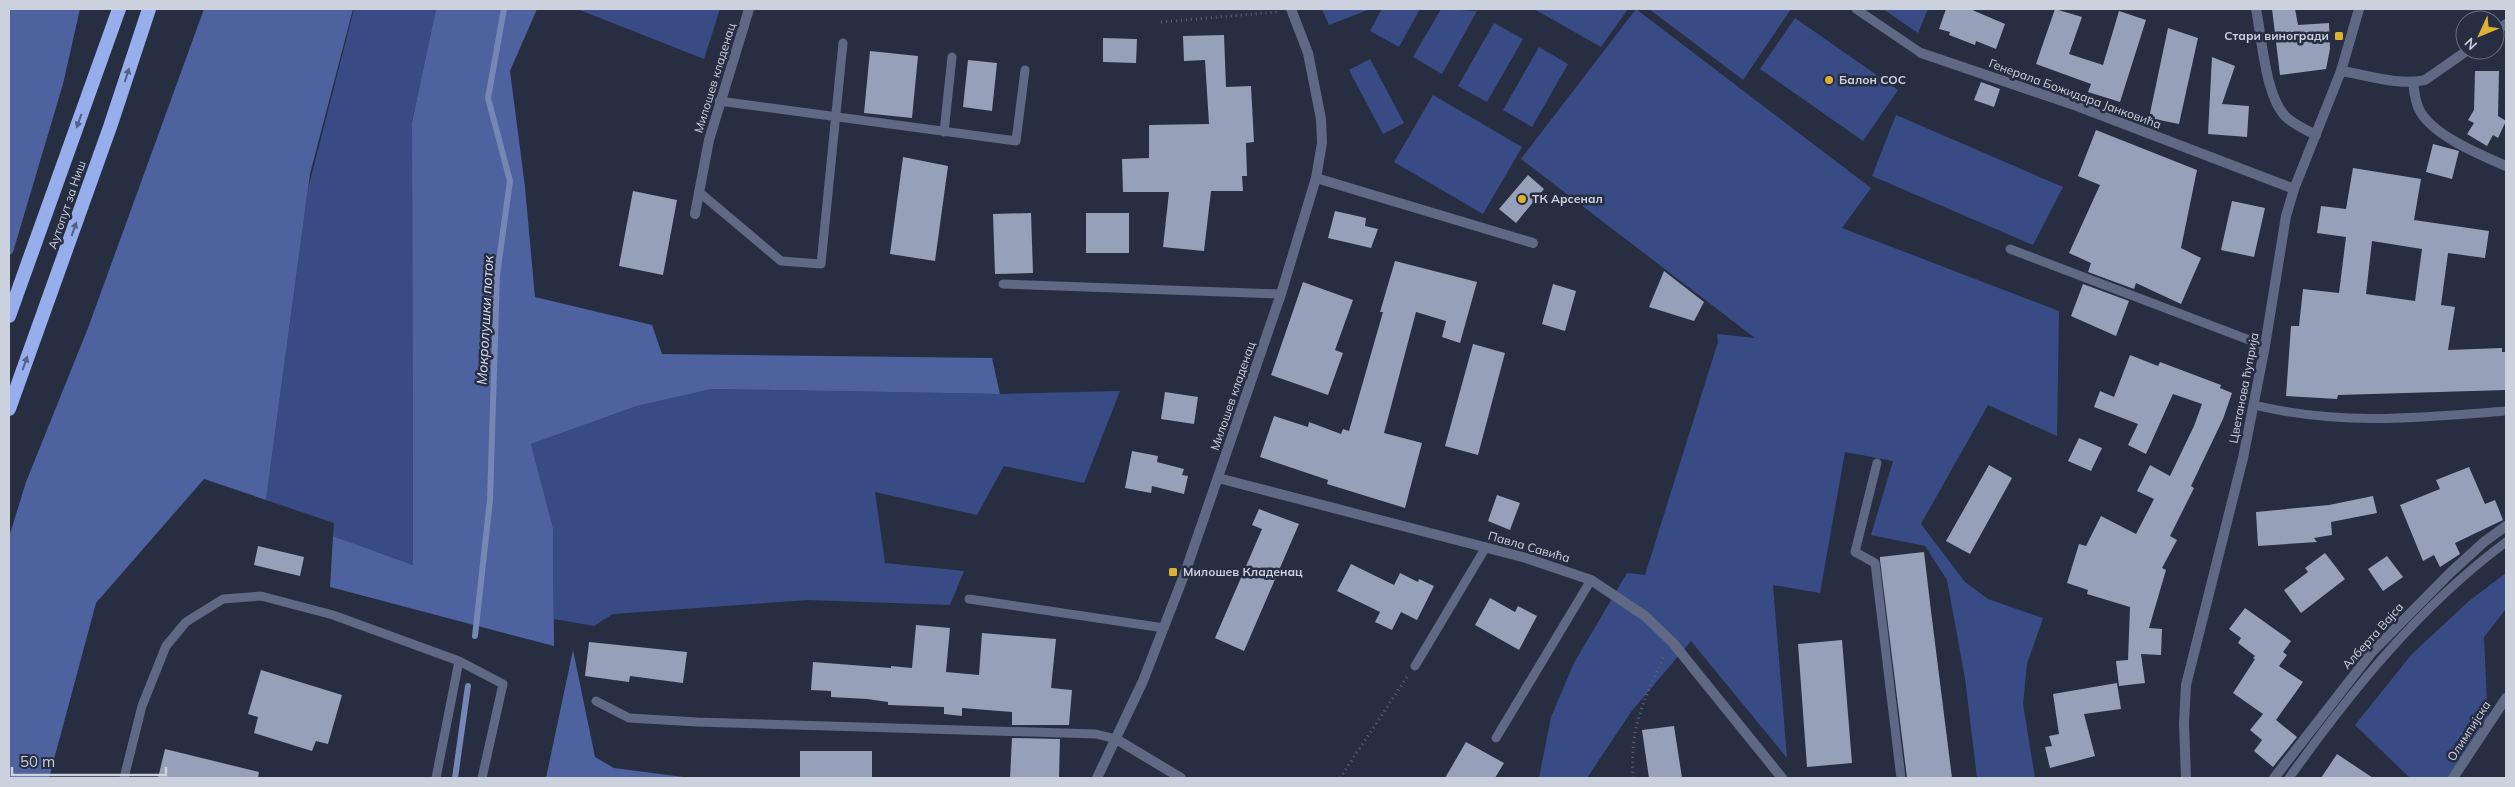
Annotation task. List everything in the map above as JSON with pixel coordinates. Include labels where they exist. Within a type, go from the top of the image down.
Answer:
[{"type":"highway","name":"Аутопут за Ниш","points":[[9,316],[119,9]]},
{"type":"highway","name":"Аутопут за Ниш","points":[[9,409],[110,127],[149,9]]},
{"type":"street","name":"Милошев кладенац","points":[[695,214],[709,140],[719,101],[749,9]]},
{"type":"street","points":[[2256,9],[2271,89],[2278,106],[2298,126],[2316,135]]},
{"type":"street","name":"Цветанова ћуприја","points":[[2186,778],[2184,714],[2186,685],[2243,458],[2265,346],[2281,238],[2294,189],[2341,71],[2359,9]]},
{"type":"street","name":"Милошев кладенац","points":[[1096,778],[1143,681],[1164,628],[1218,478],[1280,294],[1316,178],[1322,143],[1321,120],[1308,53],[1292,10]]},
{"type":"street","name":"Генерала Божидара Јанковића","points":[[1921,53],[2077,106],[2294,189]]},
{"type":"street","points":[[2341,71],[2412,82],[2425,80],[2455,59]]},
{"type":"street","points":[[2412,82],[2416,103],[2426,118],[2464,147],[2506,166]]},
{"type":"street","points":[[1316,178],[1533,242]]},
{"type":"street","name":"Павла Савића","points":[[1218,478],[1526,558],[1591,580],[1645,616],[1673,643],[1782,778]]},
{"type":"street","name":"Алберта Вајса","points":[[2274,778],[2372,652],[2450,573],[2484,542],[2506,526]]},
{"type":"street","name":"Олимпијска","points":[[2453,778],[2506,698]]},
{"type":"street","points":[[1116,739],[1181,778]]},
{"type":"lane","name":"Генерала Божидара Јанковића","points":[[1856,9],[1921,53]]},
{"type":"lane","points":[[699,192],[782,261],[821,264],[842,43]]},
{"type":"lane","points":[[944,132],[952,57]]},
{"type":"lane","points":[[719,101],[1016,141],[1025,70]]},
{"type":"lane","points":[[2010,249],[2265,346]]},
{"type":"lane","points":[[1003,284],[1280,294]]},
{"type":"lane","points":[[2254,405],[2295,414],[2344,419],[2403,419],[2506,412]]},
{"type":"lane","points":[[1877,463],[1855,552],[1875,563],[1901,778]]},
{"type":"lane","points":[[2289,778],[2332,719],[2402,634],[2459,580],[2506,542]]},
{"type":"lane","points":[[1415,666],[1486,548]]},
{"type":"lane","points":[[1496,738],[1591,580]]},
{"type":"lane","points":[[124,778],[142,706],[166,646],[186,622],[223,599],[261,596],[333,615],[458,661],[503,684],[482,778]]},
{"type":"lane","points":[[969,599],[1164,628]]},
{"type":"lane","points":[[436,778],[458,661]]},
{"type":"lane","points":[[596,701],[629,718],[697,722],[1096,734],[1116,739]]},
{"type":"path","points":[[1162,22],[1292,10]]},
{"type":"path","points":[[1634,778],[1634,731],[1642,704],[1664,655],[1673,643]]},
{"type":"path","points":[[1340,778],[1415,666]]},
{"type":"shaded area","points":[[9,9],[80,9],[63,84],[13,252],[9,256]]},
{"type":"shaded area","points":[[204,9],[353,9],[310,174],[266,500],[204,479],[96,603],[49,778],[9,778],[9,537],[26,482],[88,328]]},
{"type":"shaded area","points":[[354,9],[436,9],[412,122],[413,565],[333,536],[334,523],[266,500],[308,189]]},
{"type":"shaded area","points":[[436,9],[537,9],[510,71],[525,187],[535,297],[652,325],[662,354],[992,358],[1000,394],[712,389],[637,406],[531,444],[553,528],[554,646],[330,587],[333,536],[413,565],[412,122]]},
{"type":"shaded area","points":[[577,9],[720,9],[704,59]]},
{"type":"shaded area","points":[[1322,9],[1368,9],[1368,10],[1329,25]]},
{"type":"shaded area","points":[[1382,9],[1420,9],[1399,47],[1370,31]]},
{"type":"shaded area","points":[[1441,9],[1477,11],[1442,74],[1413,57]]},
{"type":"shaded area","points":[[1534,9],[1628,9],[1601,47]]},
{"type":"shaded area","points":[[1636,9],[1871,188],[1842,228],[2059,311],[2057,436],[1988,405],[1921,524],[1965,582],[1988,599],[2043,618],[2027,664],[2023,704],[2035,778],[1977,778],[1965,678],[1947,580],[1925,546],[1871,535],[1893,461],[1845,452],[1820,593],[1773,585],[1787,758],[1691,641],[1631,712],[1587,778],[1539,778],[1551,717],[1574,663],[1627,573],[1645,575],[1718,342],[1717,334],[1755,338],[1521,159]]},
{"type":"shaded area","points":[[1649,9],[1791,9],[1743,80]]},
{"type":"shaded area","points":[[1883,9],[1928,9],[1918,33]]},
{"type":"shaded area","name":"Балон СОС","points":[[1795,18],[1898,90],[1863,141],[1760,69]]},
{"type":"shaded area","points":[[1494,23],[1523,39],[1487,102],[1458,86]]},
{"type":"shaded area","points":[[1539,47],[1568,64],[1532,127],[1503,110]]},
{"type":"shaded area","points":[[1370,59],[1404,123],[1383,134],[1349,70]]},
{"type":"shaded area","points":[[1433,95],[1522,147],[1483,214],[1394,162]]},
{"type":"shaded area","points":[[1896,115],[2063,187],[2033,245],[1872,176]]},
{"type":"shaded area","points":[[712,389],[1000,394],[1120,391],[1084,483],[1004,466],[977,515],[875,492],[885,563],[964,571],[950,605],[808,600],[613,614],[594,626],[554,619],[553,528],[531,444],[637,406]]},
{"type":"shaded area","points":[[2506,573],[2506,609],[2484,637],[2488,724],[2452,778],[2410,778],[2355,725],[2412,654],[2469,601]]},
{"type":"shaded area","points":[[573,650],[595,757],[614,768],[691,778],[546,778]]},
{"type":"building","points":[[1946,9],[1970,9],[2005,24],[1996,49],[1976,41],[1975,45],[1949,35],[1950,32],[1939,29]]},
{"type":"building","points":[[2055,9],[2082,17],[2069,54],[2103,65],[2119,11],[2146,20],[2120,102],[2088,92],[2091,84],[2036,64]]},
{"type":"building","points":[[2272,9],[2295,9],[2298,25],[2329,23],[2330,49],[2326,69],[2280,75]]},
{"type":"building","points":[[2168,28],[2198,38],[2179,124],[2149,118]]},
{"type":"building","points":[[1224,35],[1226,87],[1251,86],[1254,142],[1246,143],[1247,176],[1242,176],[1243,191],[1211,191],[1204,251],[1163,247],[1169,192],[1123,192],[1122,159],[1149,158],[1149,125],[1209,124],[1205,60],[1184,61],[1183,36]]},
{"type":"building","points":[[1103,38],[1137,39],[1136,63],[1103,62]]},
{"type":"building","points":[[870,51],[918,56],[912,118],[864,113]]},
{"type":"building","points":[[2212,57],[2235,66],[2222,104],[2249,106],[2247,137],[2208,134]]},
{"type":"building","points":[[968,60],[997,63],[992,111],[963,107]]},
{"type":"building","points":[[2475,71],[2499,71],[2498,116],[2506,121],[2498,138],[2493,135],[2487,146],[2467,134],[2474,123],[2468,120],[2474,110]]},
{"type":"building","points":[[1981,82],[2000,89],[1994,107],[1974,100]]},
{"type":"building","points":[[2096,130],[2197,170],[2181,248],[2201,258],[2181,304],[2136,283],[2134,289],[2088,272],[2091,263],[2069,253],[2100,185],[2078,176]]},
{"type":"building","points":[[2433,144],[2459,151],[2452,179],[2426,172]]},
{"type":"building","points":[[903,157],[948,166],[935,261],[890,254]]},
{"type":"building","points":[[2353,168],[2421,179],[2414,220],[2489,231],[2485,258],[2448,253],[2441,305],[2455,307],[2448,350],[2502,348],[2502,352],[2506,352],[2506,390],[2338,395],[2337,399],[2286,396],[2291,326],[2299,326],[2303,289],[2339,293],[2346,237],[2317,233],[2321,206],[2346,209]],"holes":[[[2372,241],[2422,249],[2415,301],[2366,294]]]},
{"type":"building","name":"ТК Арсенал","points":[[1528,175],[1544,189],[1516,223],[1499,209]]},
{"type":"building","points":[[633,191],[677,200],[663,275],[619,266]]},
{"type":"building","points":[[2232,201],[2265,208],[2254,257],[2221,250]]},
{"type":"building","points":[[1335,211],[1366,218],[1365,226],[1378,229],[1371,248],[1328,238]]},
{"type":"building","points":[[1031,213],[1033,273],[995,274],[993,214]]},
{"type":"building","points":[[1086,213],[1129,213],[1129,253],[1086,253]]},
{"type":"building","points":[[1395,261],[1477,282],[1460,343],[1442,337],[1446,321],[1416,312],[1384,433],[1422,443],[1405,508],[1327,484],[1328,480],[1260,457],[1274,416],[1308,427],[1309,422],[1341,434],[1343,429],[1349,431],[1383,312],[1380,312]]},
{"type":"building","points":[[1664,271],[1704,302],[1694,321],[1649,307]]},
{"type":"building","points":[[1303,282],[1353,300],[1335,350],[1343,353],[1328,395],[1271,375]]},
{"type":"building","points":[[1553,284],[1576,291],[1565,331],[1542,324]]},
{"type":"building","points":[[2083,284],[2129,301],[2116,336],[2071,316]]},
{"type":"building","points":[[1473,344],[1505,353],[1478,455],[1445,446]]},
{"type":"building","points":[[2130,355],[2158,366],[2160,362],[2221,385],[2220,388],[2232,393],[2223,419],[2191,486],[2194,488],[2170,536],[2177,540],[2162,568],[2166,570],[2149,628],[2162,629],[2161,655],[2141,654],[2145,683],[2119,686],[2116,661],[2128,660],[2130,607],[2087,594],[2088,590],[2067,583],[2079,544],[2086,546],[2101,516],[2136,534],[2154,499],[2137,491],[2150,465],[2170,476],[2194,426],[2202,404],[2173,394],[2146,454],[2128,445],[2138,424],[2094,407],[2100,391],[2114,397]]},
{"type":"building","points":[[1165,392],[1198,397],[1194,424],[1161,419]]},
{"type":"building","points":[[2079,438],[2102,448],[2091,471],[2068,461]]},
{"type":"building","points":[[1132,451],[1158,456],[1157,462],[1184,469],[1182,475],[1188,476],[1184,494],[1152,486],[1151,493],[1125,488]]},
{"type":"building","points":[[1989,465],[2012,478],[1970,554],[1946,541]]},
{"type":"building","points":[[2469,467],[2485,504],[2495,500],[2503,520],[2455,543],[2460,554],[2440,567],[2434,555],[2423,561],[2400,505],[2440,489],[2436,480]]},
{"type":"building","points":[[1497,495],[1520,503],[1510,530],[1488,521]]},
{"type":"building","points":[[2373,496],[2377,513],[2331,522],[2332,535],[2314,538],[2317,542],[2258,546],[2256,512],[2329,505]]},
{"type":"building","points":[[1259,509],[1299,524],[1244,651],[1215,638],[1262,529],[1252,525]]},
{"type":"building","points":[[258,546],[304,557],[300,576],[254,565]]},
{"type":"building","points":[[1924,552],[1952,778],[1907,778],[1880,557]]},
{"type":"building","points":[[2325,553],[2345,579],[2301,613],[2284,590],[2308,572],[2305,568]]},
{"type":"building","points":[[2387,556],[2403,577],[2383,591],[2368,569]]},
{"type":"building","points":[[1351,564],[1394,585],[1400,573],[1418,582],[1419,579],[1434,586],[1417,620],[1401,612],[1392,630],[1375,622],[1380,612],[1337,591]]},
{"type":"building","points":[[1490,598],[1515,612],[1518,606],[1537,616],[1519,650],[1475,625]]},
{"type":"building","points":[[2245,608],[2291,641],[2283,652],[2287,655],[2279,666],[2303,682],[2276,720],[2297,737],[2273,767],[2254,751],[2262,740],[2250,730],[2263,714],[2233,693],[2255,659],[2253,658],[2255,656],[2238,643],[2241,638],[2229,629]]},
{"type":"building","points":[[916,625],[950,628],[946,672],[979,675],[982,633],[1056,639],[1051,688],[1072,690],[1069,725],[1012,725],[1012,712],[962,708],[962,716],[944,714],[944,707],[888,705],[888,702],[867,699],[831,697],[831,691],[811,690],[813,662],[912,668]]},
{"type":"building","points":[[1842,640],[1852,763],[1807,767],[1798,644]]},
{"type":"building","points":[[589,642],[687,652],[683,683],[630,676],[629,682],[585,676]]},
{"type":"building","points":[[261,670],[342,695],[328,744],[316,741],[312,751],[254,733],[258,717],[248,714]]},
{"type":"building","points":[[2117,683],[2121,709],[2084,714],[2095,756],[2050,768],[2045,747],[2052,746],[2049,736],[2059,734],[2053,694]]},
{"type":"building","points":[[1674,726],[1682,778],[1649,778],[1642,730]]},
{"type":"building","points":[[1012,738],[1060,739],[1059,778],[1010,778]]},
{"type":"building","points":[[1466,742],[1504,763],[1495,778],[1445,778]]},
{"type":"building","points":[[165,749],[259,772],[258,778],[158,778]]},
{"type":"building","points":[[800,751],[872,751],[872,778],[800,778]]},
{"type":"building","points":[[2337,754],[2373,778],[2321,778]]},
{"type":"waterway","name":"Мокролушки поток","points":[[475,636],[490,500],[497,275],[510,181],[488,98],[504,9]]},
{"type":"waterway","name":"Мокролушки поток","points":[[455,778],[468,686]]},
{"type":"place","name":"Стари виногради","points":[[2339,36]]},
{"type":"place","name":"Балон СОС","points":[[1829,80]]},
{"type":"place","name":"ТК Арсенал","points":[[1522,199]]},
{"type":"place","name":"Милошев Кладенац","points":[[1173,572]]}]
